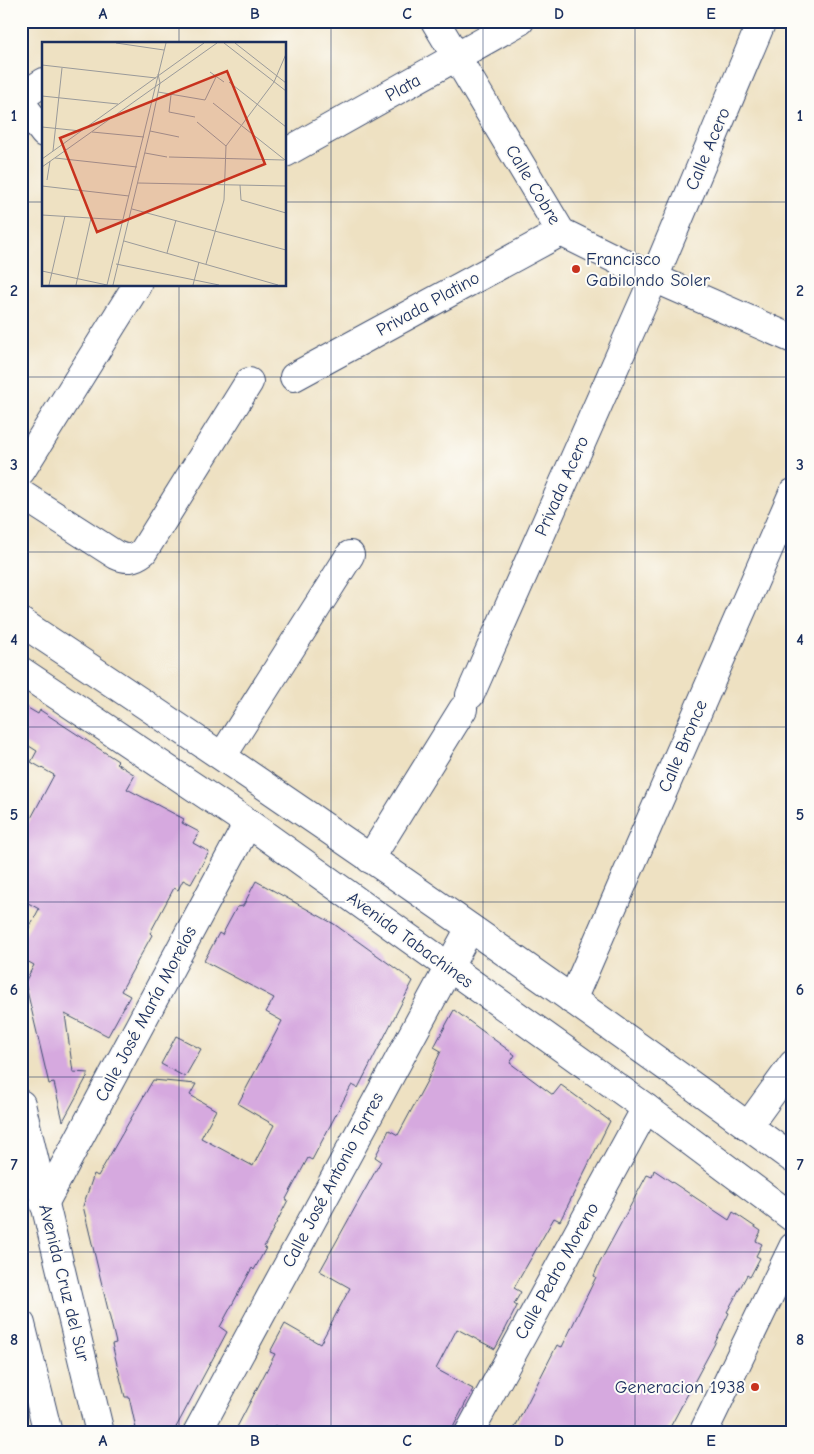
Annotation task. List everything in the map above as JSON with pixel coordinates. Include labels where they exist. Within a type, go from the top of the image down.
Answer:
[{"type":"street","name":"Calle Cobre","points":[[435,21],[561,232],[654,278],[793,339]]},
{"type":"street","name":"Plata","points":[[286,152],[520,21]]},
{"type":"street","name":"Calle Acero","points":[[654,278],[762,21]]},
{"type":"street","points":[[21,97],[42,83]]},
{"type":"street","points":[[21,104],[42,130]]},
{"type":"street","name":"Privada Platino","points":[[294,377],[561,232]]},
{"type":"street","name":"Privada Acero","points":[[370,859],[466,702],[654,278]]},
{"type":"street","points":[[21,470],[136,286]]},
{"type":"street","points":[[21,494],[116,555],[130,559],[137,556],[143,552],[249,382]]},
{"type":"street","name":"Calle Bronce","points":[[572,1000],[793,493]]},
{"type":"street","points":[[223,756],[350,554]]},
{"type":"street","points":[[21,622],[223,756],[572,1000],[793,1159]]},
{"type":"street","name":"Avenida Tabachines","points":[[21,671],[248,823],[646,1108],[793,1218]]},
{"type":"street","name":"Calle José María Morelos","points":[[44,1204],[248,823]]},
{"type":"street","name":"Calle José Antonio Torres","points":[[197,1433],[470,928]]},
{"type":"street","points":[[748,1126],[793,1064]]},
{"type":"street","name":"Avenida Cruz del Sur","points":[[21,1104],[100,1433]]},
{"type":"street","name":"Calle Pedro Moreno","points":[[469,1433],[646,1108]]},
{"type":"street","points":[[703,1433],[793,1247]]},
{"type":"street","points":[[21,1324],[48,1433]]},
{"type":"building","points":[[21,704],[38,714],[40,710],[118,761],[116,763],[135,775],[127,789],[184,819],[182,823],[199,832],[193,843],[209,852],[191,884],[183,880],[178,890],[174,888],[150,933],[152,935],[121,991],[130,996],[108,1036],[65,1014],[73,1072],[89,1073],[63,1121],[54,1083],[49,1084],[25,982],[34,965],[25,960],[21,943],[39,909],[21,899],[21,837],[54,775],[31,762],[37,751],[21,741]]},
{"type":"building","points":[[256,881],[334,924],[413,981],[358,1088],[352,1085],[350,1088],[312,1160],[308,1158],[286,1199],[288,1200],[264,1247],[266,1248],[254,1270],[252,1268],[220,1327],[227,1332],[173,1433],[137,1433],[129,1397],[125,1397],[112,1344],[116,1343],[83,1206],[94,1174],[98,1176],[153,1080],[196,1084],[190,1095],[216,1110],[201,1138],[253,1166],[274,1125],[238,1104],[282,1021],[266,1012],[274,998],[204,961],[219,933],[222,935],[237,907],[243,906]]},
{"type":"building","points":[[454,1010],[515,1055],[510,1063],[553,1095],[561,1085],[610,1121],[560,1221],[554,1218],[514,1288],[521,1292],[514,1304],[517,1306],[503,1334],[495,1349],[457,1329],[436,1369],[473,1389],[450,1433],[289,1433],[275,1425],[271,1433],[234,1433],[275,1354],[270,1352],[285,1324],[320,1344],[350,1288],[320,1271],[381,1161],[375,1157],[389,1130],[398,1135],[428,1079],[441,1051],[434,1047]]},
{"type":"building","points":[[176,1036],[201,1049],[185,1077],[161,1064]]},
{"type":"building","points":[[654,1170],[729,1220],[733,1212],[761,1231],[756,1241],[762,1244],[756,1256],[760,1258],[750,1277],[747,1275],[727,1312],[729,1313],[714,1345],[667,1433],[512,1433],[557,1345],[562,1347],[596,1277],[594,1276],[599,1264],[647,1175],[652,1177]]},
{"type":"place","name":"Francisco Gabilondo Soler","points":[[576,269]]},
{"type":"place","name":"Generacion 1938","points":[[755,1387]]}]
